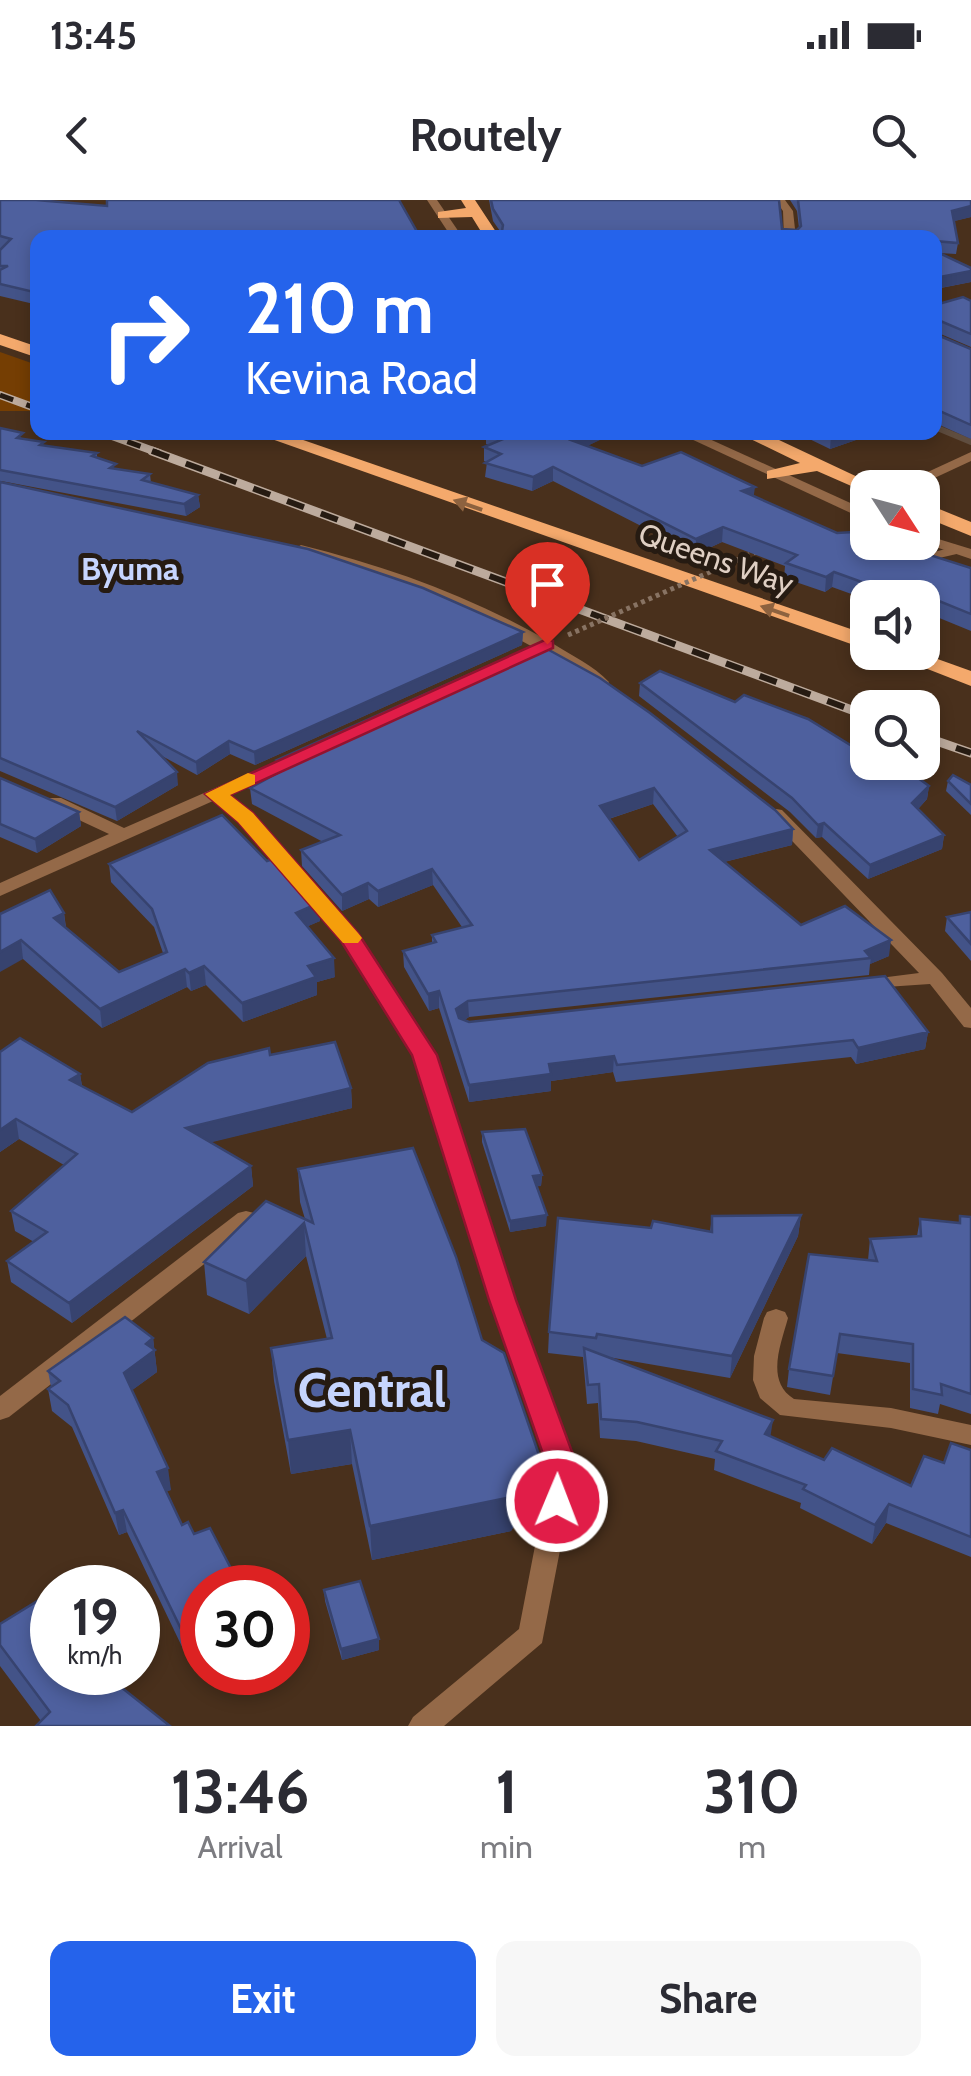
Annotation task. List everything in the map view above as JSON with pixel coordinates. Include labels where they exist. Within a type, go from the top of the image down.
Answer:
[{"type":"highway","points":[[444,215],[472,206],[488,230]]},
{"type":"highway","points":[[0,339],[30,350]]},
{"type":"highway","name":"Queens Way","points":[[284,440],[850,637]]},
{"type":"highway","points":[[763,440],[850,479]]},
{"type":"highway","points":[[774,475],[818,465]]},
{"type":"highway","points":[[940,516],[971,530]]},
{"type":"highway","points":[[940,668],[971,679]]},
{"type":"street","points":[[432,200],[453,230]]},
{"type":"street","points":[[780,200],[788,211],[789,230]]},
{"type":"street","points":[[699,440],[850,509]]},
{"type":"street","points":[[940,470],[971,456]]},
{"type":"street","points":[[286,546],[374,566],[610,688]]},
{"type":"street","points":[[538,648],[568,635]]},
{"type":"street","points":[[0,890],[320,747]]},
{"type":"street","points":[[32,792],[125,835]]},
{"type":"street","points":[[216,794],[245,818],[350,938],[424,1055],[502,1300],[563,1468],[532,1636],[424,1726]]},
{"type":"street","points":[[766,806],[935,978],[971,1022]]},
{"type":"street","points":[[838,988],[935,978]]},
{"type":"street","points":[[0,1410],[246,1218]]},
{"type":"street","points":[[776,1318],[765,1362],[767,1388],[774,1401],[789,1408],[891,1418],[971,1435]]},
{"type":"path","points":[[568,635],[771,546]]},
{"type":"shaded area","points":[[0,352],[30,363],[30,411],[0,411]]},
{"type":"building","points":[[0,200],[107,206],[107,200],[399,200],[416,230],[30,230],[30,291],[0,284],[0,270],[8,266],[0,266],[0,250],[11,239],[0,236]]},
{"type":"building","points":[[491,200],[779,200],[782,229],[797,230],[502,230]]},
{"type":"building","points":[[798,200],[971,200],[971,206],[952,211],[958,243],[942,242],[942,230],[797,230],[801,226]]},
{"type":"building","points":[[942,254],[971,268],[942,277]]},
{"type":"building","points":[[963,297],[971,301],[971,334],[942,322],[942,303]]},
{"type":"building","points":[[942,337],[971,349],[971,425],[942,412]]},
{"type":"building","points":[[0,428],[23,433],[17,438],[44,442],[40,445],[97,453],[92,456],[116,464],[110,468],[150,474],[142,480],[198,495],[184,504],[0,470]]},
{"type":"building","points":[[501,440],[571,440],[642,466],[681,452],[755,487],[742,491],[837,533],[850,532],[850,560],[940,558],[971,568],[971,614],[940,601],[940,580],[856,580],[834,572],[826,577],[786,563],[797,555],[723,527],[696,539],[553,467],[533,477],[485,463],[501,454],[484,447]]},
{"type":"building","points":[[0,482],[308,549],[423,588],[523,632],[254,752],[229,741],[196,762],[137,731],[177,772],[115,807],[0,758]]},
{"type":"building","points":[[538,644],[600,678],[650,713],[775,810],[793,829],[710,850],[801,925],[845,906],[891,940],[865,951],[871,958],[468,1001],[456,1009],[459,1018],[469,1022],[885,976],[928,1032],[858,1048],[853,1040],[617,1065],[614,1056],[549,1064],[551,1074],[469,1085],[439,991],[428,994],[403,951],[436,942],[432,935],[472,925],[432,869],[378,891],[368,883],[342,895],[301,850],[340,835],[250,788],[290,766],[277,760]],"holes":[[[654,788],[687,831],[639,860],[600,806]]]},
{"type":"building","points":[[660,671],[735,702],[744,695],[808,719],[850,745],[850,780],[921,780],[929,786],[912,803],[944,835],[870,865],[824,823],[818,825],[792,798],[640,683]]},
{"type":"building","points":[[953,775],[971,785],[971,804],[948,781]]},
{"type":"building","points":[[0,778],[79,812],[35,839],[0,824]]},
{"type":"building","points":[[222,815],[267,861],[279,857],[319,903],[296,913],[334,958],[308,966],[316,977],[242,1003],[204,966],[189,973],[185,969],[100,1009],[21,940],[0,952],[0,914],[50,890],[64,913],[54,918],[119,972],[167,952],[152,909],[109,864]]},
{"type":"building","points":[[971,912],[971,944],[947,917]]},
{"type":"building","points":[[20,1038],[80,1074],[70,1080],[132,1112],[208,1063],[269,1048],[270,1055],[335,1042],[351,1088],[186,1128],[251,1166],[69,1303],[7,1261],[47,1232],[11,1211],[77,1154],[16,1119],[0,1130],[0,1052]]},
{"type":"building","points":[[525,1129],[542,1175],[533,1176],[547,1215],[510,1221],[482,1132]]},
{"type":"building","points":[[413,1148],[456,1257],[482,1340],[504,1353],[539,1455],[511,1497],[370,1526],[350,1430],[288,1440],[271,1348],[332,1338],[304,1223],[246,1281],[204,1262],[266,1201],[313,1223],[298,1169]]},
{"type":"building","points":[[801,1215],[732,1356],[597,1334],[596,1338],[549,1332],[558,1218],[651,1228],[653,1221],[712,1232],[712,1216]]},
{"type":"building","points":[[960,1216],[971,1217],[971,1394],[941,1384],[942,1395],[913,1389],[913,1344],[840,1334],[833,1376],[789,1369],[809,1254],[877,1261],[870,1239],[921,1236],[920,1219],[960,1223]]},
{"type":"building","points":[[125,1317],[153,1338],[146,1344],[155,1350],[124,1373],[168,1468],[157,1472],[182,1525],[188,1522],[194,1534],[210,1528],[229,1565],[180,1565],[180,1627],[160,1586],[160,1565],[150,1565],[123,1510],[115,1513],[68,1405],[48,1389],[60,1381],[48,1371]]},
{"type":"building","points":[[584,1348],[773,1420],[765,1434],[824,1460],[832,1448],[911,1486],[924,1456],[944,1463],[951,1443],[971,1450],[971,1537],[889,1504],[875,1525],[803,1489],[806,1485],[716,1451],[722,1441],[637,1422],[601,1419],[599,1384],[588,1385]]},
{"type":"building","points":[[360,1581],[379,1639],[341,1649],[324,1590]]},
{"type":"building","points":[[30,1606],[30,1685],[0,1645],[0,1624]]},
{"type":"building","points":[[37,1695],[131,1695],[170,1726],[36,1726],[50,1712]]},
{"type":"waterway","points":[[942,430],[971,442]]},
{"type":"railway","points":[[0,395],[30,406]]},
{"type":"railway","points":[[123,440],[159,453]]},
{"type":"railway","points":[[152,451],[850,709]]},
{"type":"railway","points":[[940,742],[971,753]]},
{"type":"slow traffic","points":[[248,779],[216,794],[276,851],[350,938]]},
{"type":"district","name":"Byuma","points":[[130,569]]},
{"type":"district","name":"Central","points":[[372,1390]]},
{"type":"route","points":[[547,644],[216,794],[276,851],[350,938],[424,1055],[502,1300],[563,1468],[557,1501]]}]
